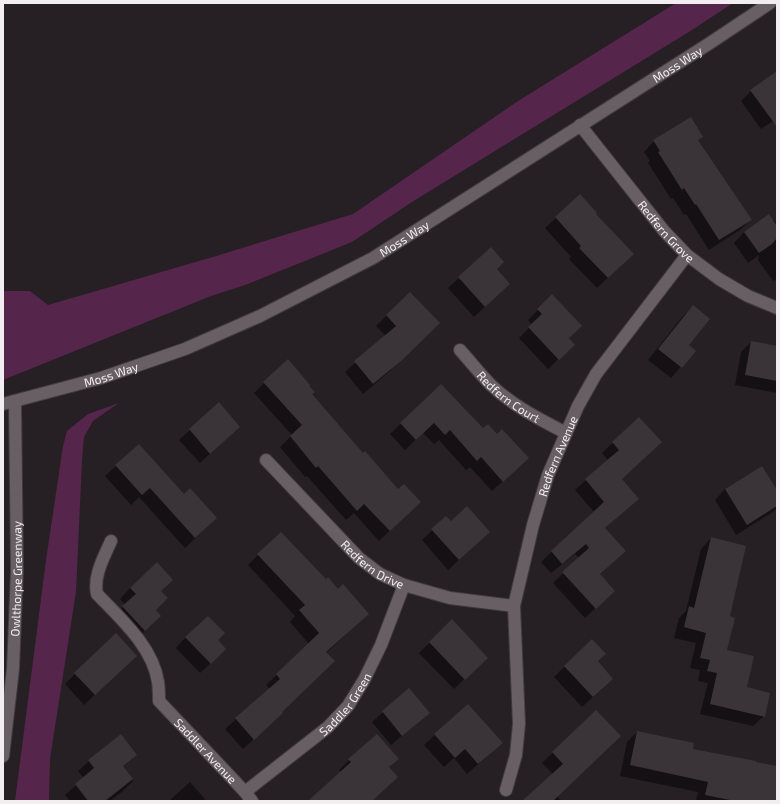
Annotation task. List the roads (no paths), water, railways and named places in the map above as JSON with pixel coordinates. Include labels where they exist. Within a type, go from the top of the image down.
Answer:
[{"type":"street","name":"Moss Way","points":[[3,404],[108,376],[185,349],[260,316],[373,258],[710,43],[770,3]]},
{"type":"street","name":"Redfern Grove","points":[[580,125],[664,231],[687,255],[719,278],[748,296],[777,308]]},
{"type":"street","name":"Redfern Avenue","points":[[506,790],[516,755],[519,724],[514,606],[533,525],[548,476],[578,406],[596,374],[687,255]]},
{"type":"street","name":"Redfern Court","points":[[460,350],[490,384],[508,400],[530,414],[566,433]]},
{"type":"street","name":"Owlthorpe Greenway","points":[[3,756],[13,669],[17,571],[15,401]]},
{"type":"street","name":"Redfern Drive","points":[[266,460],[359,558],[380,574],[404,586],[450,598],[514,606]]},
{"type":"street","name":"Saddler Avenue","points":[[111,541],[99,571],[96,585],[97,594],[136,635],[153,663],[158,682],[159,701],[248,796]]},
{"type":"street","name":"Saddler Green","points":[[248,796],[328,727],[348,706],[364,680],[381,645],[404,586]]}]
